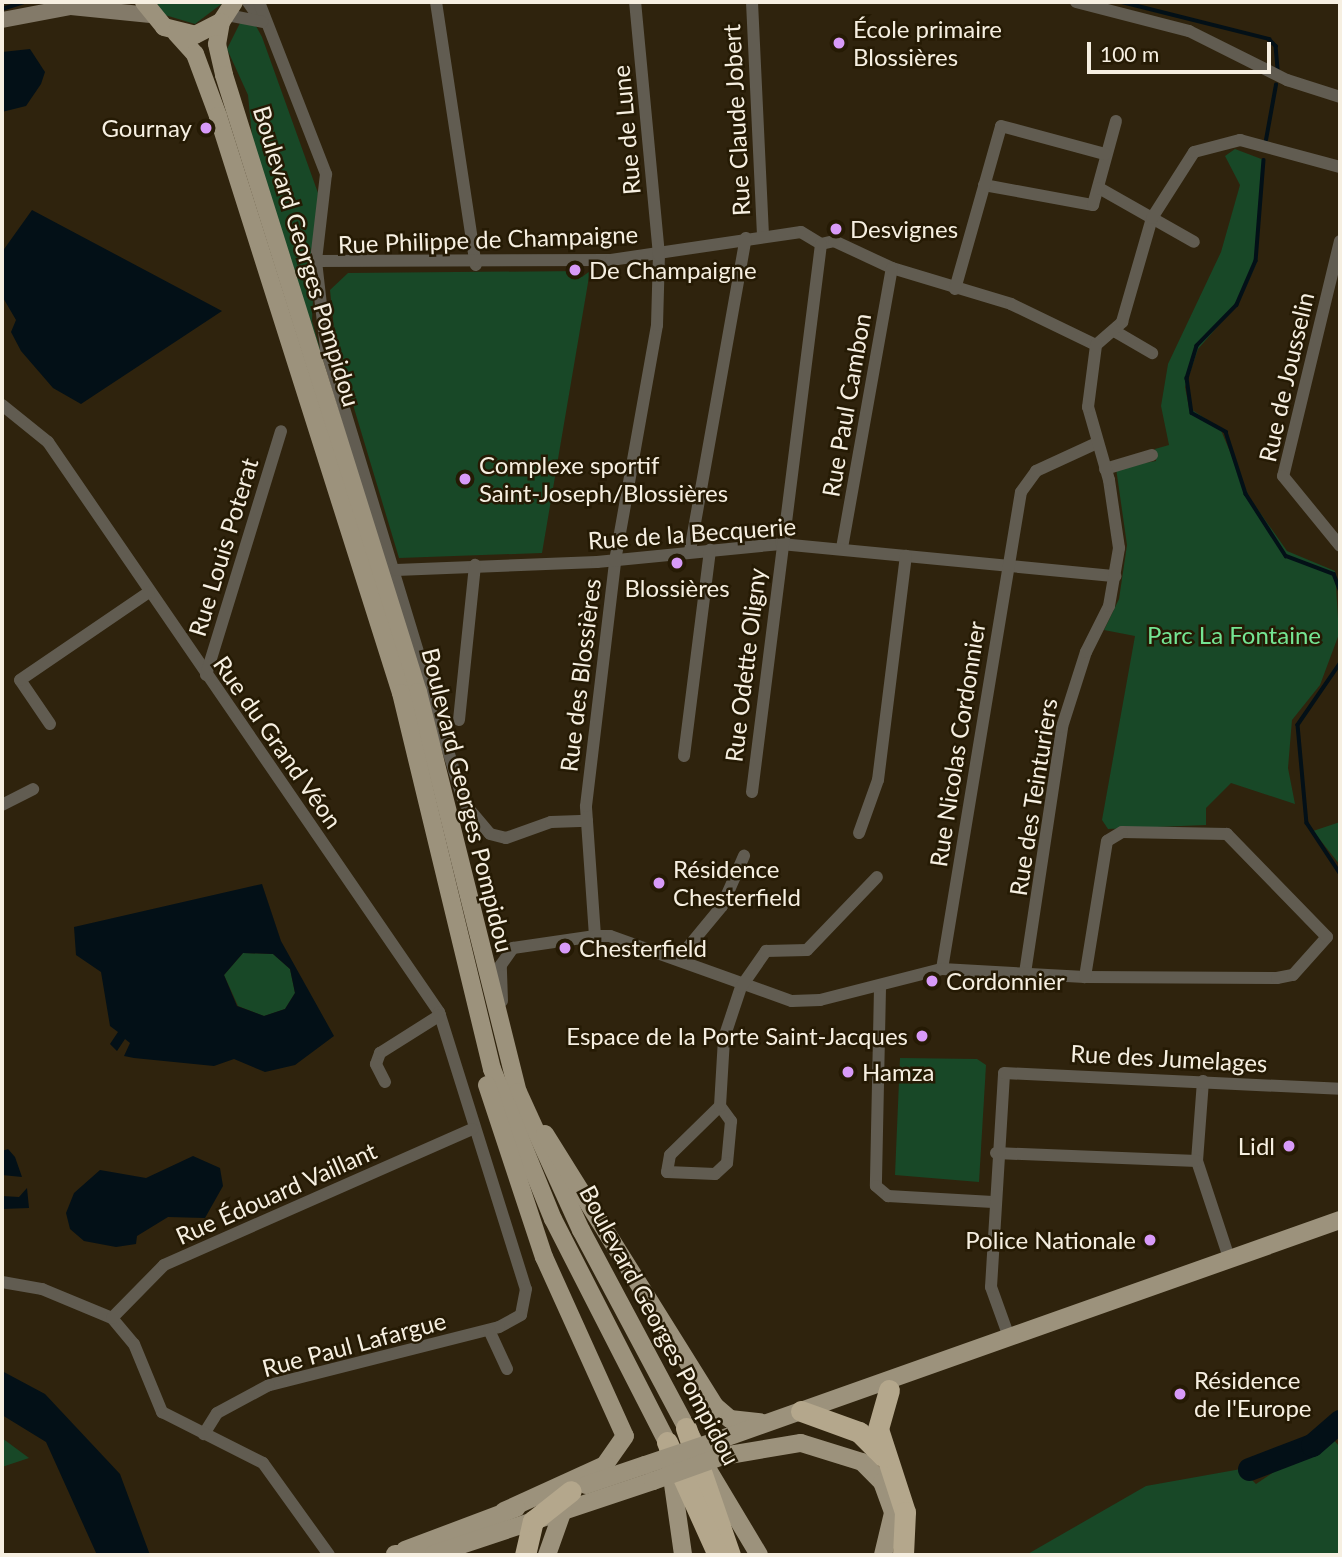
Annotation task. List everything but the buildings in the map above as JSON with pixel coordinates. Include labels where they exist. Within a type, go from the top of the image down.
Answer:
[{"type":"highway","points":[[889,1391],[878,1429],[885,1458],[905,1512],[904,1555]]},
{"type":"highway","points":[[801,1411],[823,1415],[859,1433],[885,1458]]},
{"type":"highway","points":[[686,1428],[730,1555]]},
{"type":"highway","points":[[667,1443],[718,1555]]},
{"type":"highway","points":[[525,1555],[533,1521],[567,1500]]},
{"type":"main road","name":"Boulevard Georges Pompidou","points":[[148,8],[195,54],[218,116],[401,693],[436,824],[489,1094],[527,1213],[625,1436],[605,1465],[504,1511]]},
{"type":"main road","name":"Boulevard Georges Pompidou","points":[[227,13],[217,44],[224,75],[418,692],[518,1091],[581,1230],[686,1428],[759,1555]]},
{"type":"main road","points":[[176,33],[201,33],[227,13]]},
{"type":"main road","name":"Boulevard Georges Pompidou","points":[[475,1016],[533,1175],[667,1443],[683,1555]]},
{"type":"main road","points":[[518,1091],[715,1406],[730,1419],[767,1423]]},
{"type":"main road","points":[[720,1448],[767,1423],[1340,1220]]},
{"type":"main road","points":[[394,1555],[504,1511],[567,1500],[823,1415],[889,1391],[916,1372]]},
{"type":"main road","name":"Boulevard Georges Pompidou","points":[[720,1448],[801,1443],[862,1462],[882,1482],[893,1513],[883,1555]]},
{"type":"main road","points":[[547,1555],[567,1500]]},
{"type":"main road","points":[[394,1555],[434,1554],[533,1521]]},
{"type":"street","points":[[248,2],[262,22],[326,174],[316,261],[326,349],[396,570],[457,782],[475,821],[506,838],[551,822],[587,821]]},
{"type":"street","points":[[259,2],[262,22]]},
{"type":"street","points":[[436,2],[476,265]]},
{"type":"street","name":"Rue de Lune","points":[[635,2],[659,255]]},
{"type":"street","name":"Rue Claude Jobert","points":[[752,2],[763,236]]},
{"type":"street","points":[[1076,2],[1189,31],[1287,80],[1340,97]]},
{"type":"street","points":[[2,20],[77,4],[148,8]]},
{"type":"street","points":[[227,13],[262,22]]},
{"type":"street","points":[[984,185],[1084,208],[1093,205],[1116,121]]},
{"type":"street","points":[[955,289],[1001,126],[1105,154]]},
{"type":"street","points":[[1096,345],[1116,332],[1152,218],[1194,152],[1226,140],[1340,167]]},
{"type":"street","points":[[1099,188],[1194,242]]},
{"type":"street","name":"Rue Philippe de Champaigne","points":[[316,261],[476,265],[659,255],[746,238],[801,232],[821,244],[834,241],[892,268],[1011,304],[1096,345]]},
{"type":"street","points":[[691,551],[746,238]]},
{"type":"street","name":"Rue de Jousselin","points":[[1340,241],[1283,476],[1340,546]]},
{"type":"street","name":"Rue Odette Oligny","points":[[752,792],[780,544],[824,261],[821,244]]},
{"type":"street","name":"Rue des Blossières","points":[[595,936],[587,821],[615,561],[657,325],[659,255]]},
{"type":"street","name":"Rue Paul Cambon","points":[[842,548],[892,268]]},
{"type":"street","points":[[1116,332],[1152,354]]},
{"type":"street","name":"Rue des Teinturiers","points":[[1026,973],[1062,727],[1115,576],[1116,514],[1088,397],[1096,345]]},
{"type":"street","name":"Rue du Grand Véon","points":[[2,405],[48,442],[440,1015],[472,1129]]},
{"type":"street","name":"Rue Louis Poterat","points":[[206,675],[281,431]]},
{"type":"street","name":"Rue Nicolas Cordonnier","points":[[942,970],[975,796],[1005,566],[1025,481],[1097,443]]},
{"type":"street","points":[[1105,469],[1152,454]]},
{"type":"street","name":"Rue de la Becquerie","points":[[396,570],[615,561],[691,551],[780,544],[1115,576]]},
{"type":"street","points":[[684,756],[710,550]]},
{"type":"street","points":[[859,832],[878,780],[905,556]]},
{"type":"street","points":[[459,720],[475,565]]},
{"type":"street","points":[[50,724],[20,680],[149,592]]},
{"type":"street","points":[[2,805],[33,789]]},
{"type":"street","points":[[506,1050],[501,965],[513,948],[595,936],[679,958],[741,987],[792,1001],[880,988],[942,970],[1084,977],[1285,977],[1328,937],[1227,834],[1122,832],[1107,841],[1084,977]]},
{"type":"street","points":[[679,958],[722,906],[744,856]]},
{"type":"street","points":[[720,1106],[663,1163],[667,1172],[715,1174],[727,1163],[731,1121],[720,1106],[724,1038],[741,987],[766,951],[807,950],[877,877]]},
{"type":"street","points":[[880,988],[876,1186],[888,1196],[993,1202]]},
{"type":"street","points":[[385,1082],[376,1065],[380,1053],[440,1015]]},
{"type":"street","name":"Rue des Jumelages","points":[[996,1153],[999,1079],[1010,1071],[1340,1089]]},
{"type":"street","points":[[1203,1081],[1197,1161],[1229,1258]]},
{"type":"street","name":"Rue Édouard Vaillant","points":[[112,1318],[164,1265],[472,1129]]},
{"type":"street","name":"Rue Paul Lafargue","points":[[204,1434],[217,1413],[269,1385],[489,1330],[520,1315],[526,1289],[472,1129]]},
{"type":"street","points":[[1009,1337],[991,1287],[996,1153],[1197,1161]]},
{"type":"street","points":[[2,1282],[42,1289],[112,1318],[134,1344],[162,1412],[263,1463],[329,1555]]},
{"type":"street","points":[[489,1330],[506,1369]]},
{"type":"green space","points":[[156,2],[224,2],[195,24],[165,15]]},
{"type":"green space","points":[[240,23],[256,26],[262,37],[318,193],[312,321],[325,366],[253,146],[248,95],[227,49]]},
{"type":"green space","name":"Parc La Fontaine","points":[[1235,149],[1264,160],[1257,262],[1239,302],[1198,349],[1185,387],[1189,408],[1220,428],[1249,497],[1287,551],[1335,571],[1339,634],[1320,685],[1292,720],[1288,768],[1295,804],[1231,783],[1206,808],[1206,825],[1108,829],[1102,820],[1135,636],[1104,630],[1119,599],[1127,545],[1116,468],[1156,461],[1155,449],[1169,445],[1161,406],[1168,364],[1221,252],[1240,185],[1225,156]]},
{"type":"green space","name":"Complexe sportif Saint-Joseph/Blossières","points":[[581,271],[582,277],[590,271],[542,553],[399,558],[336,348],[330,290],[348,273]]},
{"type":"green space","points":[[1340,822],[1340,865],[1313,831]]},
{"type":"green space","points":[[243,953],[273,954],[290,969],[295,993],[285,1009],[264,1016],[238,1006],[224,975]]},
{"type":"green space","points":[[900,1058],[977,1059],[986,1065],[979,1182],[895,1175]]},
{"type":"green space","points":[[1329,1435],[1340,1447],[1340,1555],[1026,1555],[1146,1486],[1241,1469],[1256,1484]]},
{"type":"green space","points":[[2,1438],[29,1458],[2,1467]]},
{"type":"shaded area","points":[[30,49],[45,72],[41,84],[26,106],[2,112],[2,52]]},
{"type":"shaded area","points":[[32,210],[222,311],[81,404],[53,388],[21,351],[11,332],[16,320],[2,296],[2,252]]},
{"type":"shaded area","points":[[262,884],[281,941],[334,1036],[295,1065],[265,1072],[234,1059],[214,1066],[124,1056],[130,1043],[125,1039],[117,1051],[110,1044],[118,1032],[110,1026],[101,972],[76,955],[74,927]],"holes":[[[243,953],[273,954],[290,969],[295,993],[285,1009],[264,1016],[237,1006],[224,975]]]},
{"type":"shaded area","points":[[8,1149],[15,1157],[22,1177],[2,1175],[2,1151]]},
{"type":"shaded area","points":[[193,1156],[220,1168],[223,1186],[205,1218],[168,1217],[137,1236],[136,1244],[116,1247],[84,1241],[70,1229],[66,1213],[74,1193],[100,1170],[146,1178]]},
{"type":"shaded area","points":[[27,1188],[29,1208],[2,1209],[2,1196],[19,1197]]},
{"type":"shaded area","points":[[2,1371],[45,1394],[120,1474],[150,1555],[97,1555],[46,1442],[2,1415]]},
{"type":"waterway","points":[[1122,2],[1269,39],[1276,46],[1278,69]]},
{"type":"waterway","points":[[2,9],[22,3]]},
{"type":"waterway","points":[[1266,140],[1276,85]]},
{"type":"waterway","points":[[1264,160],[1256,261],[1237,305],[1197,346],[1187,378],[1192,413],[1226,432],[1246,494],[1286,556],[1334,574],[1340,590]]},
{"type":"waterway","points":[[1340,664],[1298,725],[1307,823],[1340,873]]},
{"type":"waterway","points":[[1249,1469],[1312,1445],[1340,1421]]},
{"type":"place","name":"École primaire Blossières","points":[[839,43]]},
{"type":"place","name":"Gournay","points":[[206,128]]},
{"type":"place","name":"Desvignes","points":[[836,229]]},
{"type":"place","name":"De Champaigne","points":[[575,270]]},
{"type":"place","name":"Complexe sportif Saint-Joseph/Blossières","points":[[465,479]]},
{"type":"place","name":"Blossières","points":[[677,563]]},
{"type":"place","name":"Résidence Chesterfield","points":[[659,883]]},
{"type":"place","name":"Chesterfield","points":[[565,948]]},
{"type":"place","name":"Cordonnier","points":[[932,981]]},
{"type":"place","name":"Espace de la Porte Saint-Jacques","points":[[922,1036]]},
{"type":"place","name":"Hamza","points":[[848,1072]]},
{"type":"place","name":"Lidl","points":[[1289,1146]]},
{"type":"place","name":"Police Nationale","points":[[1150,1240]]},
{"type":"place","name":"Résidence de l'Europe","points":[[1180,1394]]}]
